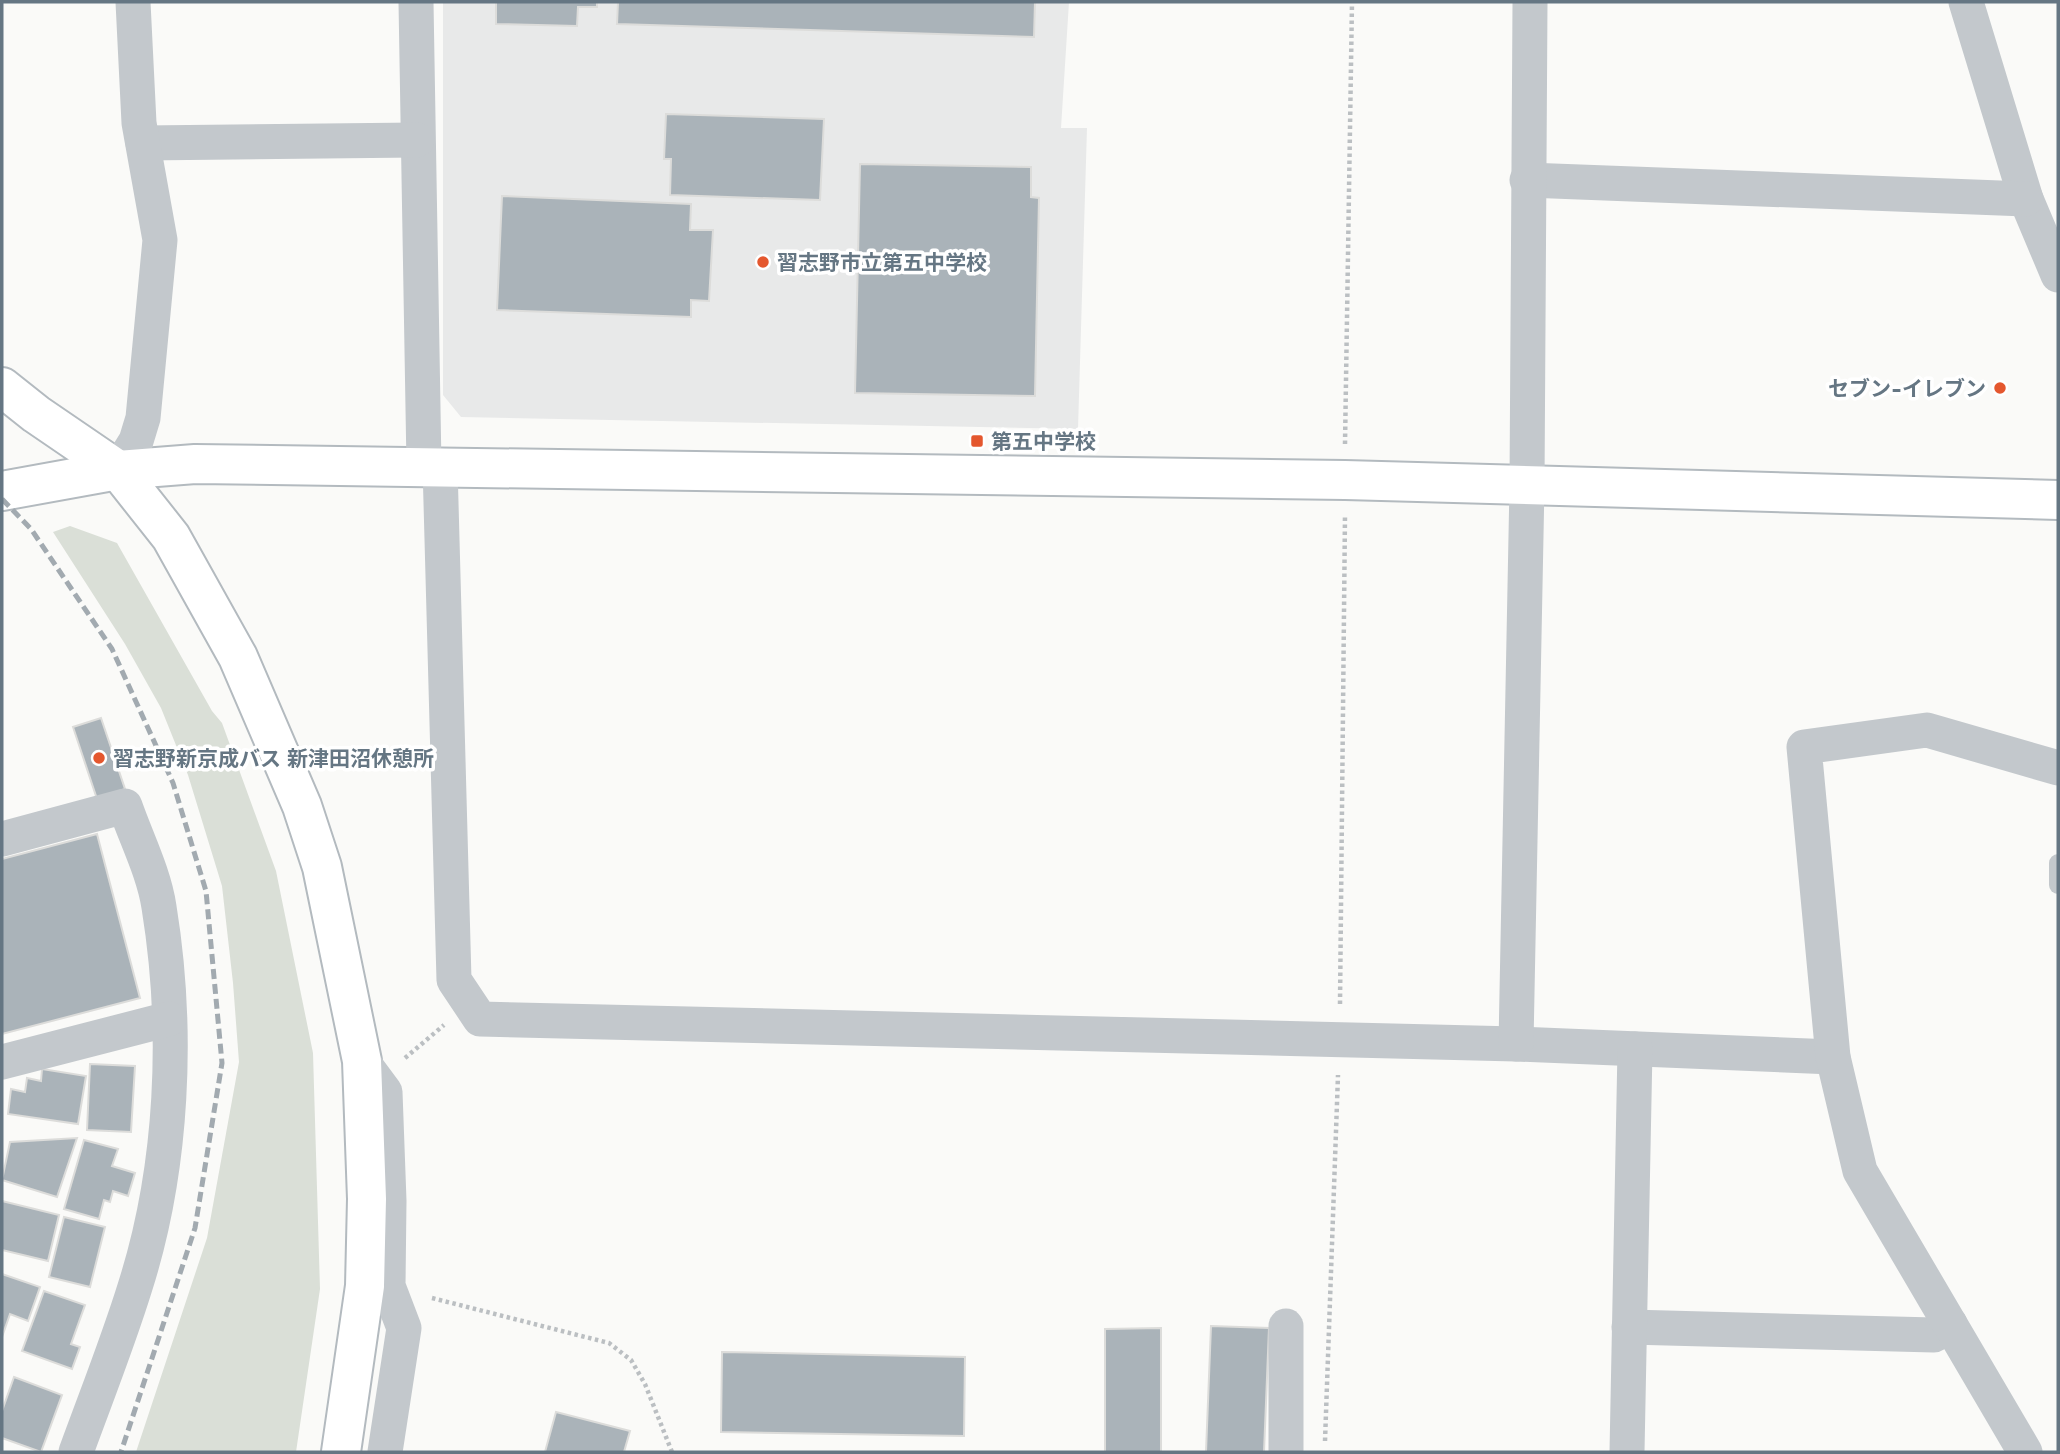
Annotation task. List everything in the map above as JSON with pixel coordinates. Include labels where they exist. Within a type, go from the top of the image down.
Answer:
[{"type":"street","points":[[118,470],[136,440],[143,418],[160,240],[143,143],[133,2]]},
{"type":"street","points":[[415,2],[417,141],[454,980],[480,1019],[1516,1044],[1833,1058]]},
{"type":"street","points":[[1516,1044],[1527,485],[1530,2]]},
{"type":"street","points":[[1966,2],[2026,199],[2058,275]]},
{"type":"street","points":[[143,143],[417,141]]},
{"type":"street","points":[[1527,180],[2026,199]]},
{"type":"street","points":[[2,387],[36,414],[118,470],[171,537],[238,657],[284,761],[322,867],[362,1061],[367,1199],[365,1286],[341,1452]]},
{"type":"street","points":[[2,491],[118,470],[195,464],[1345,480],[2058,500]]},
{"type":"street","points":[[2025,1452],[1860,1171],[1833,1058],[1804,747],[1927,730],[2058,768]]},
{"type":"street","points":[[2,839],[125,806],[159,905],[169,1019],[166,1127],[152,1219],[136,1286],[76,1452]]},
{"type":"street","points":[[2,1062],[169,1019]]},
{"type":"street","points":[[1626,1452],[1635,1048]]},
{"type":"street","points":[[362,1061],[385,1092],[389,1201],[388,1286],[404,1328],[385,1452]]},
{"type":"street","points":[[1629,1327],[1934,1335],[1950,1324]]},
{"type":"street","points":[[1286,1326],[1286,1452]]},
{"type":"lane","points":[[2058,863],[2058,886]]},
{"type":"path","points":[[1324,1452],[1339,1039],[1352,2]]},
{"type":"path","points":[[404,1058],[470,1004]]},
{"type":"path","points":[[424,1296],[609,1343],[631,1360],[641,1376],[672,1452]]},
{"type":"shaded area","name":"習志野市立第五中学校","points":[[443,2],[1069,2],[1061,128],[1087,128],[1078,429],[461,417],[443,395]]},
{"type":"shaded area","points":[[70,526],[117,543],[212,711],[222,723],[276,871],[313,1053],[320,1289],[296,1452],[136,1452],[207,1238],[239,1062],[222,886],[188,775],[161,708],[125,644],[53,532]]},
{"type":"building","points":[[496,2],[597,2],[597,7],[578,7],[577,26],[496,24]]},
{"type":"building","points":[[618,2],[1035,2],[1034,37],[617,24]]},
{"type":"building","points":[[666,114],[824,119],[820,200],[670,195],[671,159],[664,159]]},
{"type":"building","points":[[860,164],[1031,167],[1031,197],[1039,198],[1035,396],[855,393]]},
{"type":"building","points":[[502,196],[691,204],[690,230],[713,230],[709,301],[691,300],[691,317],[497,310]]},
{"type":"building","name":"習志野新京成バス 新津田沼休憩所","points":[[101,718],[125,789],[97,799],[73,727]]},
{"type":"building","points":[[97,834],[140,998],[2,1034],[2,859]]},
{"type":"building","points":[[90,1064],[135,1066],[131,1132],[87,1130]]},
{"type":"building","points":[[42,1069],[86,1076],[78,1124],[8,1114],[11,1089],[25,1092],[27,1078],[41,1081]]},
{"type":"building","points":[[77,1138],[57,1197],[2,1180],[10,1142]]},
{"type":"building","points":[[84,1140],[118,1149],[112,1166],[135,1173],[128,1196],[113,1191],[110,1202],[104,1200],[99,1219],[64,1209]]},
{"type":"building","points":[[2,1201],[59,1215],[48,1261],[2,1250]]},
{"type":"building","points":[[64,1217],[105,1227],[90,1287],[49,1277]]},
{"type":"building","points":[[2,1274],[40,1287],[28,1321],[10,1314],[2,1337]]},
{"type":"building","points":[[44,1291],[85,1305],[71,1344],[80,1347],[72,1369],[22,1351]]},
{"type":"building","points":[[1211,1326],[1269,1328],[1264,1452],[1206,1452]]},
{"type":"building","points":[[1161,1328],[1161,1452],[1105,1452],[1105,1329]]},
{"type":"building","points":[[722,1352],[965,1357],[964,1436],[721,1432]]},
{"type":"building","points":[[14,1377],[62,1395],[41,1452],[2,1438],[2,1411]]},
{"type":"building","points":[[556,1412],[630,1431],[624,1452],[545,1452]]},
{"type":"railway","points":[[2,499],[31,529],[112,649],[173,783],[206,891],[222,1063],[195,1228],[121,1452]]},
{"type":"place","name":"習志野市立第五中学校","points":[[763,262]]},
{"type":"place","name":"セブン-イレブン","points":[[2000,388]]},
{"type":"place","name":"第五中学校","points":[[977,441]]},
{"type":"place","name":"習志野新京成バス 新津田沼休憩所","points":[[99,758]]}]
